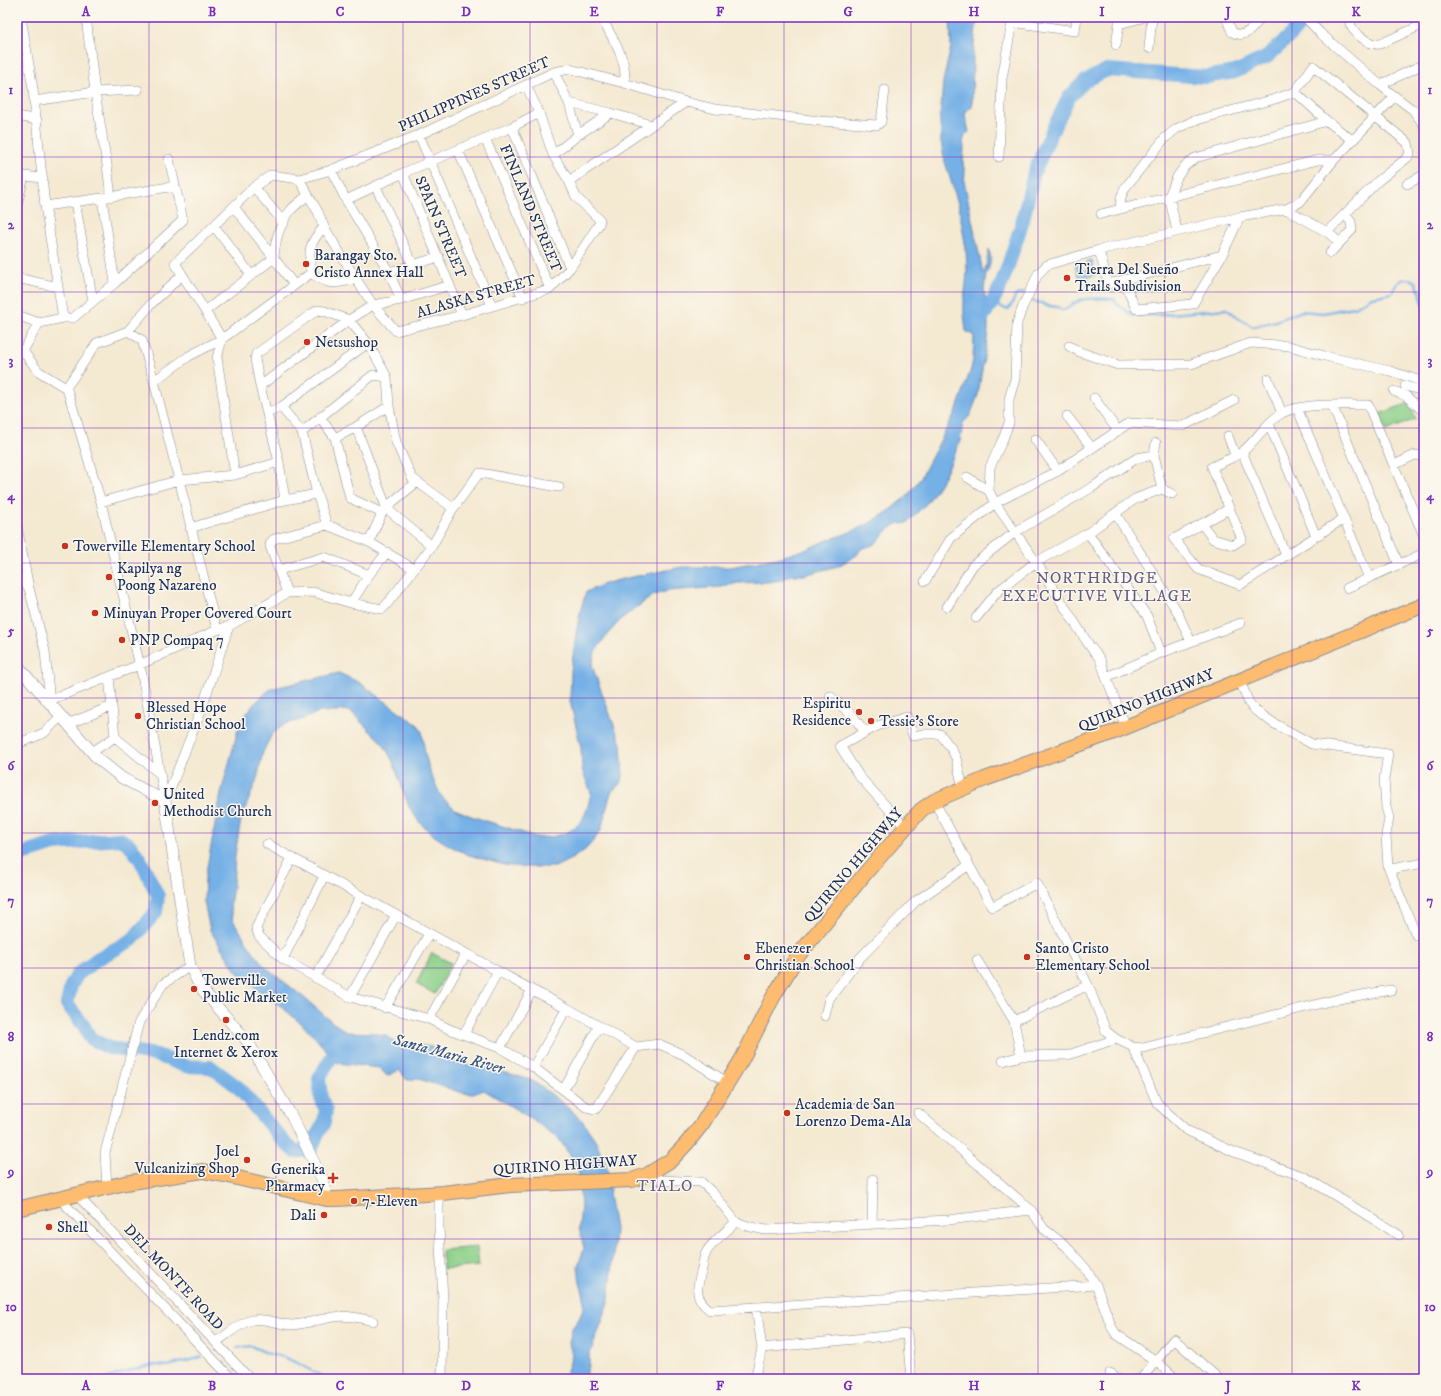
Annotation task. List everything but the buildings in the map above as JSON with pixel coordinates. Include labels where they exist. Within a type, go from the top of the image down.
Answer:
[{"type":"main road","name":"QUIRINO HIGHWAY","points":[[17,1209],[61,1200],[125,1183],[203,1172],[229,1176],[327,1199],[439,1193],[510,1185],[619,1181],[632,1180],[648,1176],[671,1160],[702,1124],[728,1083],[749,1046],[772,999],[797,957],[840,903],[905,827],[922,810],[934,801],[962,788],[1126,727],[1424,605]]},
{"type":"street","points":[[21,17],[37,120],[46,206],[63,318]]},
{"type":"street","points":[[86,17],[95,92],[107,165],[107,197],[115,283]]},
{"type":"street","points":[[601,17],[620,54],[626,73],[624,83]]},
{"type":"street","points":[[999,157],[1002,80],[1012,20],[1075,31],[1077,17]]},
{"type":"street","points":[[1116,45],[1119,20],[1145,17]]},
{"type":"street","points":[[1149,48],[1152,17]]},
{"type":"street","points":[[1226,17],[1232,32],[1240,35],[1245,34],[1252,29],[1261,17]]},
{"type":"street","points":[[1304,17],[1320,33],[1394,97],[1413,110],[1424,124]]},
{"type":"street","points":[[1353,17],[1350,24],[1353,29],[1370,43],[1375,45],[1424,24]]},
{"type":"street","points":[[1380,85],[1424,64]]},
{"type":"street","points":[[1120,209],[1120,197],[1125,188],[1164,139],[1176,129],[1193,121],[1275,99],[1295,92],[1313,66],[1408,144],[1410,154],[1408,158],[1378,181],[1327,232]]},
{"type":"street","name":"PHILIPPINES STREET","points":[[299,179],[330,170],[419,135],[554,72],[570,69],[624,83],[686,102],[722,110],[820,121],[877,124],[881,122],[885,90]]},
{"type":"street","points":[[554,72],[569,103],[578,135]]},
{"type":"street","points":[[526,85],[539,113],[553,155],[569,181],[686,102]]},
{"type":"street","points":[[34,101],[95,92],[138,90]]},
{"type":"street","points":[[1295,92],[1327,121],[1352,140]]},
{"type":"street","points":[[1126,727],[1100,659],[1089,645],[1036,562],[995,503],[989,491],[990,467],[1009,423],[1009,399],[1015,379],[1016,323],[1023,306],[1038,274],[1047,265],[1099,250],[1240,217],[1286,209],[1300,202],[1334,160],[1394,97]]},
{"type":"street","points":[[569,103],[652,125]]},
{"type":"street","points":[[346,200],[431,161],[512,127],[539,113]]},
{"type":"street","points":[[553,155],[578,135],[611,113]]},
{"type":"street","points":[[17,116],[37,120]]},
{"type":"street","points":[[1177,232],[1169,196],[1177,177],[1185,166],[1195,158],[1327,121]]},
{"type":"street","points":[[512,127],[570,268]]},
{"type":"street","points":[[419,135],[492,306]]},
{"type":"street","name":"FINLAND STREET","points":[[485,138],[550,289]]},
{"type":"street","points":[[458,150],[523,298]]},
{"type":"street","points":[[17,316],[39,323],[63,318],[73,318],[115,283],[183,220],[169,160]]},
{"type":"street","points":[[1101,214],[1318,160],[1334,160]]},
{"type":"street","points":[[330,170],[389,272],[401,300]]},
{"type":"street","name":"SPAIN STREET","points":[[404,173],[462,315]]},
{"type":"street","points":[[17,205],[20,175],[43,178]]},
{"type":"street","points":[[235,475],[216,358],[222,339],[175,263],[254,187],[271,175],[299,179],[324,227],[373,305]]},
{"type":"street","points":[[1407,184],[1424,175]]},
{"type":"street","name":"ALASKA STREET","points":[[373,305],[396,331],[462,315],[550,289],[570,268],[599,224],[600,220],[576,197],[569,181]]},
{"type":"street","points":[[46,206],[175,186]]},
{"type":"street","points":[[254,187],[284,223]]},
{"type":"street","points":[[376,187],[413,265]]},
{"type":"street","points":[[205,311],[274,258],[275,245],[291,210],[308,195]]},
{"type":"street","points":[[75,202],[93,301]]},
{"type":"street","points":[[234,207],[294,285]]},
{"type":"street","points":[[1286,209],[1327,232],[1339,242]]},
{"type":"street","points":[[1330,254],[1339,242],[1352,230],[1351,222],[1345,214]]},
{"type":"street","points":[[1123,280],[1136,309],[1193,304],[1222,255],[1240,217]]},
{"type":"street","points":[[214,226],[251,276]]},
{"type":"street","points":[[324,227],[314,238],[308,256],[311,272],[322,281],[334,284],[356,279]]},
{"type":"street","points":[[1099,250],[1108,284],[1222,255]]},
{"type":"street","points":[[389,272],[439,257]]},
{"type":"street","points":[[154,381],[189,356],[222,339],[311,272]]},
{"type":"street","points":[[66,388],[98,343],[128,331],[151,304],[182,275]]},
{"type":"street","points":[[17,278],[58,288]]},
{"type":"street","points":[[260,386],[349,320],[373,305],[401,300],[450,285]]},
{"type":"street","points":[[285,500],[279,462],[260,386],[255,359],[256,354],[260,350],[318,310],[349,320],[368,343],[387,377],[389,406],[396,442],[412,478],[449,505],[452,510]]},
{"type":"street","points":[[39,323],[20,351],[38,371],[66,388],[101,502],[139,665],[160,774],[190,966],[200,987],[248,1042],[292,1116],[322,1179],[327,1199]]},
{"type":"street","points":[[128,331],[142,340],[154,381],[217,630]]},
{"type":"street","points":[[267,412],[281,407],[368,343]]},
{"type":"street","points":[[1069,346],[1080,352],[1118,365],[1191,364],[1251,343],[1289,346],[1390,371],[1424,382]]},
{"type":"street","points":[[302,432],[373,375],[387,377]]},
{"type":"street","points":[[1268,379],[1282,413]]},
{"type":"street","points":[[1405,386],[1424,391]]},
{"type":"street","points":[[1394,391],[1406,396],[1424,412]]},
{"type":"street","points":[[1094,398],[1118,431]]},
{"type":"street","points":[[925,581],[951,538],[995,503],[1058,471],[1129,424],[1183,426],[1234,400]]},
{"type":"street","points":[[1332,405],[1399,565]]},
{"type":"street","points":[[1202,524],[1213,539],[1233,545],[1242,539],[1212,467],[1239,453],[1268,424],[1282,413],[1297,408],[1332,405],[1368,405],[1424,536]]},
{"type":"street","points":[[336,438],[356,428],[389,406]]},
{"type":"street","points":[[281,407],[302,432],[317,494],[327,525]]},
{"type":"street","points":[[1297,408],[1368,578]]},
{"type":"street","points":[[1067,416],[1092,448]]},
{"type":"street","points":[[320,418],[336,438],[350,498],[385,511],[432,546]]},
{"type":"street","points":[[1268,424],[1316,536]]},
{"type":"street","points":[[356,428],[385,511]]},
{"type":"street","points":[[1228,436],[1239,453],[1286,555]]},
{"type":"street","points":[[1035,439],[1058,471]]},
{"type":"street","points":[[1156,443],[1154,455],[1162,489]]},
{"type":"street","points":[[947,607],[974,565],[1015,532],[1091,488],[1137,458],[1154,455]]},
{"type":"street","points":[[1394,465],[1415,455],[1424,456]]},
{"type":"street","points":[[101,502],[179,480],[235,475],[279,462]]},
{"type":"street","points":[[50,702],[139,665],[217,630],[230,626],[287,593],[313,592],[351,603],[382,609],[432,546],[452,510],[477,476],[480,474],[559,487]]},
{"type":"street","points":[[967,477],[989,491]]},
{"type":"street","points":[[369,542],[390,504],[417,482]]},
{"type":"street","points":[[976,618],[998,591],[1036,562],[1088,533],[1135,499],[1162,489],[1172,494]]},
{"type":"street","points":[[190,528],[285,500],[317,494]]},
{"type":"street","points":[[1229,509],[1174,539],[1198,569],[1240,585],[1343,519]]},
{"type":"street","points":[[1115,514],[1177,611],[1191,642]]},
{"type":"street","points":[[287,593],[270,546],[271,542],[274,539],[327,525],[369,542],[414,568]]},
{"type":"street","points":[[17,527],[29,588],[45,651],[50,702]]},
{"type":"street","points":[[1088,533],[1147,616],[1161,653]]},
{"type":"street","points":[[351,603],[369,575],[387,552]]},
{"type":"street","points":[[1347,588],[1424,554]]},
{"type":"street","points":[[279,570],[324,557],[369,575]]},
{"type":"street","points":[[17,575],[29,588]]},
{"type":"street","points":[[1106,677],[1161,653],[1241,623]]},
{"type":"street","points":[[165,801],[202,708],[230,626]]},
{"type":"street","points":[[17,665],[97,758],[122,778],[165,801]]},
{"type":"street","points":[[109,677],[115,737],[160,774]]},
{"type":"street","points":[[1240,681],[1249,703],[1256,711],[1275,724],[1312,744],[1388,754],[1384,779],[1386,807],[1389,818],[1386,835],[1387,858],[1389,869],[1416,935]]},
{"type":"street","points":[[830,696],[852,715],[865,732]]},
{"type":"street","points":[[17,744],[44,733],[65,720],[112,706]]},
{"type":"street","points":[[905,827],[859,776],[840,746],[865,732],[888,722],[907,717],[913,736],[940,734],[951,748],[956,758],[962,788]]},
{"type":"street","points":[[92,752],[115,737]]},
{"type":"street","points":[[934,801],[992,907],[1037,883],[1088,985],[1106,1031],[1116,1039],[1133,1048],[1143,1048],[1338,999],[1391,990]]},
{"type":"street","points":[[267,844],[429,934],[567,1008],[636,1048],[659,1044],[684,1056],[728,1083]]},
{"type":"street","points":[[292,858],[256,928],[258,936],[283,959],[350,998],[429,1019],[449,1029],[500,1048],[533,1067],[586,1106],[596,1109],[636,1048]]},
{"type":"street","points":[[1389,869],[1424,863]]},
{"type":"street","points":[[825,1016],[829,999],[860,958],[916,901],[969,865]]},
{"type":"street","points":[[283,959],[324,876]]},
{"type":"street","points":[[315,978],[361,896]]},
{"type":"street","points":[[350,998],[396,915]]},
{"type":"street","points":[[385,1008],[429,934]]},
{"type":"street","points":[[429,1019],[466,954]]},
{"type":"street","points":[[977,960],[1014,1022],[1021,1056]]},
{"type":"street","points":[[107,1188],[105,1152],[139,1022],[163,984],[190,966]]},
{"type":"street","points":[[464,1034],[498,971]]},
{"type":"street","points":[[1014,1022],[1088,985]]},
{"type":"street","points":[[500,1048],[532,990]]},
{"type":"street","points":[[533,1067],[567,1008]]},
{"type":"street","points":[[564,1089],[599,1026]]},
{"type":"street","points":[[1003,1061],[1021,1056],[1068,1055],[1116,1039]]},
{"type":"street","points":[[1133,1048],[1158,1103],[1186,1130],[1234,1152],[1305,1177],[1398,1235]]},
{"type":"street","points":[[918,1113],[1030,1210],[1044,1229],[1066,1246],[1086,1269],[1096,1285],[1112,1328],[1116,1334],[1156,1362],[1176,1379]]},
{"type":"street","points":[[648,1176],[661,1180],[701,1182],[736,1222],[766,1230],[948,1220],[1030,1210]]},
{"type":"street","points":[[872,1225],[873,1179]]},
{"type":"street","points":[[439,1193],[439,1228],[443,1299],[442,1379]]},
{"type":"street","name":"DEL MONTE ROAD","points":[[77,1195],[250,1379]]},
{"type":"street","name":"DEL MONTE ROAD","points":[[61,1200],[232,1379]]},
{"type":"street","points":[[736,1222],[706,1252],[697,1286],[698,1296],[704,1306],[710,1310],[1096,1285]]},
{"type":"street","points":[[172,1316],[182,1306]]},
{"type":"street","points":[[755,1379],[762,1348],[756,1307]]},
{"type":"street","points":[[216,1342],[245,1323],[258,1319],[293,1325],[310,1323],[333,1317],[351,1316],[373,1321]]},
{"type":"street","points":[[762,1348],[907,1334],[911,1379]]},
{"type":"street","points":[[1141,1379],[1174,1339],[1219,1379]]},
{"type":"street","points":[[1110,1374],[1119,1379]]},
{"type":"green space","points":[[1409,403],[1416,419],[1386,431],[1379,414]]},
{"type":"green space","points":[[432,953],[451,963],[435,994],[416,984]]},
{"type":"green space","points":[[477,1247],[479,1266],[443,1269],[442,1250]]},
{"type":"water","points":[[950,17],[977,17],[973,55],[972,107],[967,110],[965,114],[969,132],[965,135],[963,142],[963,164],[965,173],[964,181],[983,273],[985,271],[989,249],[991,258],[986,274],[984,290],[988,315],[988,333],[978,395],[970,416],[963,423],[960,441],[950,464],[940,484],[927,503],[907,523],[898,523],[887,531],[875,544],[861,549],[857,555],[838,566],[804,575],[790,575],[782,580],[738,583],[722,587],[667,591],[654,595],[622,618],[606,636],[595,652],[592,666],[621,744],[623,777],[619,785],[611,792],[601,830],[595,839],[585,850],[555,867],[523,867],[504,865],[469,855],[450,846],[433,835],[419,822],[409,807],[393,762],[384,745],[351,712],[344,710],[336,712],[319,712],[304,719],[285,724],[272,734],[263,752],[257,779],[241,819],[235,855],[230,905],[233,920],[264,966],[332,1022],[347,1032],[374,1033],[387,1036],[395,1042],[410,1049],[420,1045],[432,1047],[440,1056],[462,1064],[492,1069],[531,1080],[550,1093],[581,1119],[596,1141],[606,1165],[611,1184],[609,1195],[615,1228],[609,1299],[589,1356],[589,1366],[584,1379],[565,1379],[572,1355],[569,1343],[572,1328],[579,1319],[584,1307],[584,1296],[580,1283],[578,1266],[584,1248],[579,1228],[581,1206],[578,1167],[559,1139],[532,1119],[484,1090],[473,1094],[463,1093],[419,1079],[407,1080],[399,1070],[387,1076],[379,1068],[338,1063],[306,1028],[236,971],[210,930],[204,902],[205,878],[221,793],[240,722],[254,704],[270,689],[339,673],[360,683],[418,725],[422,732],[425,754],[431,775],[441,796],[455,809],[471,816],[536,837],[555,836],[567,832],[578,825],[588,807],[591,793],[582,769],[581,748],[570,701],[571,671],[580,612],[586,592],[604,584],[622,579],[682,567],[731,567],[777,558],[807,549],[868,524],[886,513],[907,496],[920,479],[957,409],[971,369],[974,336],[966,331],[964,299],[967,269],[966,250],[959,207],[945,162],[941,142],[940,120],[943,82],[951,47]]},
{"type":"water","points":[[1092,260],[1096,275],[1079,279],[1075,264],[1080,263],[1083,272],[1088,270],[1087,261]]},
{"type":"waterway","points":[[982,318],[1001,285],[1022,223],[1034,173],[1052,131],[1069,97],[1085,81],[1107,70],[1205,77],[1235,72],[1267,57],[1292,34],[1306,17]]},
{"type":"waterway","points":[[1032,301],[1057,307],[1062,310],[1078,301],[1085,299],[1114,299],[1118,305],[1132,315],[1160,315],[1226,309],[1253,327],[1276,321],[1302,311],[1323,313],[1354,307],[1372,297],[1392,293],[1398,282],[1407,279],[1416,282],[1424,305]]},
{"type":"waterway","points":[[992,303],[1008,309],[1016,295],[1024,293]]},
{"type":"waterway","points":[[17,856],[54,844],[120,839],[129,844],[140,859],[158,896],[156,912],[132,940],[97,959],[77,975],[71,986],[67,1004],[84,1026],[90,1038],[109,1048],[157,1055],[185,1066],[211,1067],[238,1087],[283,1141],[295,1152],[312,1148],[324,1123],[326,1110],[321,1098],[319,1078],[334,1053],[334,1041]]},
{"type":"waterway","points":[[237,1348],[251,1346],[269,1354],[284,1357],[327,1379]]},
{"type":"waterway","points":[[105,1379],[153,1365],[168,1366],[202,1357]]},
{"type":"place","name":"Barangay Sto. Cristo Annex Hall","points":[[306,264]]},
{"type":"place","name":"Tierra Del Sueño Trails Subdivision","points":[[1067,278]]},
{"type":"place","name":"Netsushop","points":[[307,342]]},
{"type":"place","name":"Towerville Elementary School","points":[[65,546]]},
{"type":"place","name":"Kapilya ng Poong Nazareno","points":[[109,577]]},
{"type":"place","name":"Minuyan Proper Covered Court","points":[[95,613]]},
{"type":"place","name":"PNP Compaq 7","points":[[122,640]]},
{"type":"place","name":"Espiritu Residence","points":[[859,712]]},
{"type":"place","name":"Blessed Hope Christian School","points":[[138,716]]},
{"type":"place","name":"Tessie's Store","points":[[871,721]]},
{"type":"place","name":"United Methodist Church","points":[[155,803]]},
{"type":"place","name":"Ebenezer Christian School","points":[[747,957]]},
{"type":"place","name":"Santo Cristo Elementary School","points":[[1027,957]]},
{"type":"place","name":"Towerville Public Market","points":[[194,989]]},
{"type":"place","name":"Lendz.com Internet & Xerox","points":[[226,1020]]},
{"type":"place","name":"Academia de San Lorenzo Dema-Ala","points":[[787,1113]]},
{"type":"place","name":"Joel Vulcanizing Shop","points":[[247,1160]]},
{"type":"place","name":"Generika Pharmacy","points":[[333,1178]]},
{"type":"place","name":"7-Eleven","points":[[354,1201]]},
{"type":"place","name":"Dali","points":[[324,1215]]},
{"type":"place","name":"Shell","points":[[49,1227]]},
{"type":"district","name":"NORTHRIDGE EXECUTIVE VILLAGE","points":[[1097,586]]},
{"type":"district","name":"TIALO","points":[[665,1185]]},
{"type":"water label","name":"Santa Maria River","points":[[449,1053]]}]
